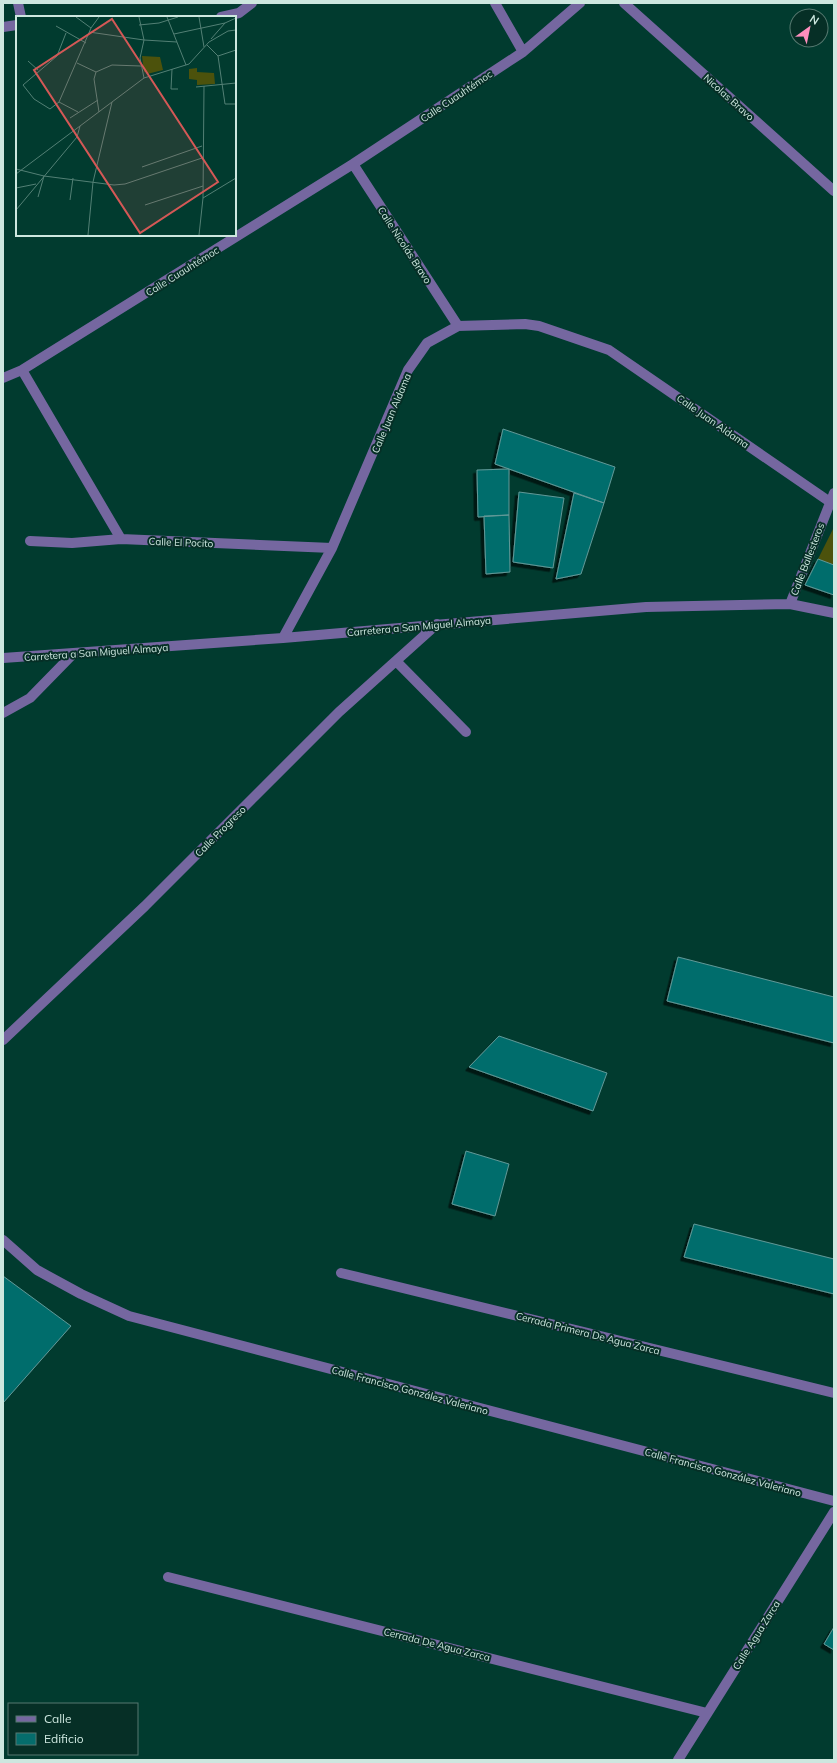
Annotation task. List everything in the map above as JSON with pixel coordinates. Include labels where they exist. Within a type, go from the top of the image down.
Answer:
[{"type":"street","points":[[18,3],[21,16]]},
{"type":"street","points":[[226,16],[239,13],[252,3]]},
{"type":"street","points":[[495,3],[523,52]]},
{"type":"street","name":"Calle Cuauhtémoc","points":[[3,378],[22,370],[353,164],[523,52],[580,3]]},
{"type":"street","name":"Nicolas Bravo","points":[[624,3],[834,191]]},
{"type":"street","points":[[3,27],[16,24]]},
{"type":"street","name":"Calle Nicolás Bravo","points":[[353,164],[458,326]]},
{"type":"street","name":"Calle Juan Aldama","points":[[283,638],[332,548],[408,370],[427,342],[458,326],[525,324],[539,326],[609,350],[832,498]]},
{"type":"street","points":[[22,370],[121,539]]},
{"type":"street","name":"Calle Ballesteros","points":[[790,604],[832,498]]},
{"type":"street","name":"Calle El Pocito","points":[[30,541],[72,543],[121,539],[332,548]]},
{"type":"street","name":"Carretera a San Miguel Almaya","points":[[3,658],[283,638],[646,607],[790,604],[834,613]]},
{"type":"street","name":"Calle Progreso","points":[[3,1040],[145,906],[340,712],[437,624]]},
{"type":"street","points":[[3,713],[30,698],[73,654]]},
{"type":"street","points":[[396,661],[466,732]]},
{"type":"street","name":"Calle Francisco González Valeriano","points":[[3,1240],[37,1270],[81,1294],[129,1316],[834,1501]]},
{"type":"street","name":"Cerrada Primera De Agua Zarca","points":[[341,1273],[834,1393]]},
{"type":"street","name":"Calle Agua Zarca","points":[[678,1760],[834,1512]]},
{"type":"street","name":"Cerrada De Agua Zarca","points":[[168,1576],[707,1713]]},
{"type":"green space","points":[[834,527],[834,565],[818,559]]},
{"type":"building","points":[[503,429],[615,467],[604,503],[495,464]]},
{"type":"building","points":[[509,469],[509,515],[478,517],[477,470]]},
{"type":"building","points":[[519,492],[564,498],[553,568],[513,562]]},
{"type":"building","points":[[574,493],[604,503],[581,574],[556,579]]},
{"type":"building","points":[[509,515],[510,572],[486,574],[484,516]]},
{"type":"building","points":[[818,559],[834,565],[834,595],[805,585]]},
{"type":"building","points":[[678,957],[834,997],[834,1043],[667,1001]]},
{"type":"building","points":[[499,1036],[607,1073],[593,1111],[469,1067]]},
{"type":"building","points":[[466,1151],[509,1164],[495,1216],[452,1204]]},
{"type":"building","points":[[694,1224],[834,1259],[834,1294],[684,1257]]},
{"type":"building","points":[[3,1276],[71,1326],[3,1403]]},
{"type":"building","points":[[834,1627],[834,1650],[824,1644]]}]
